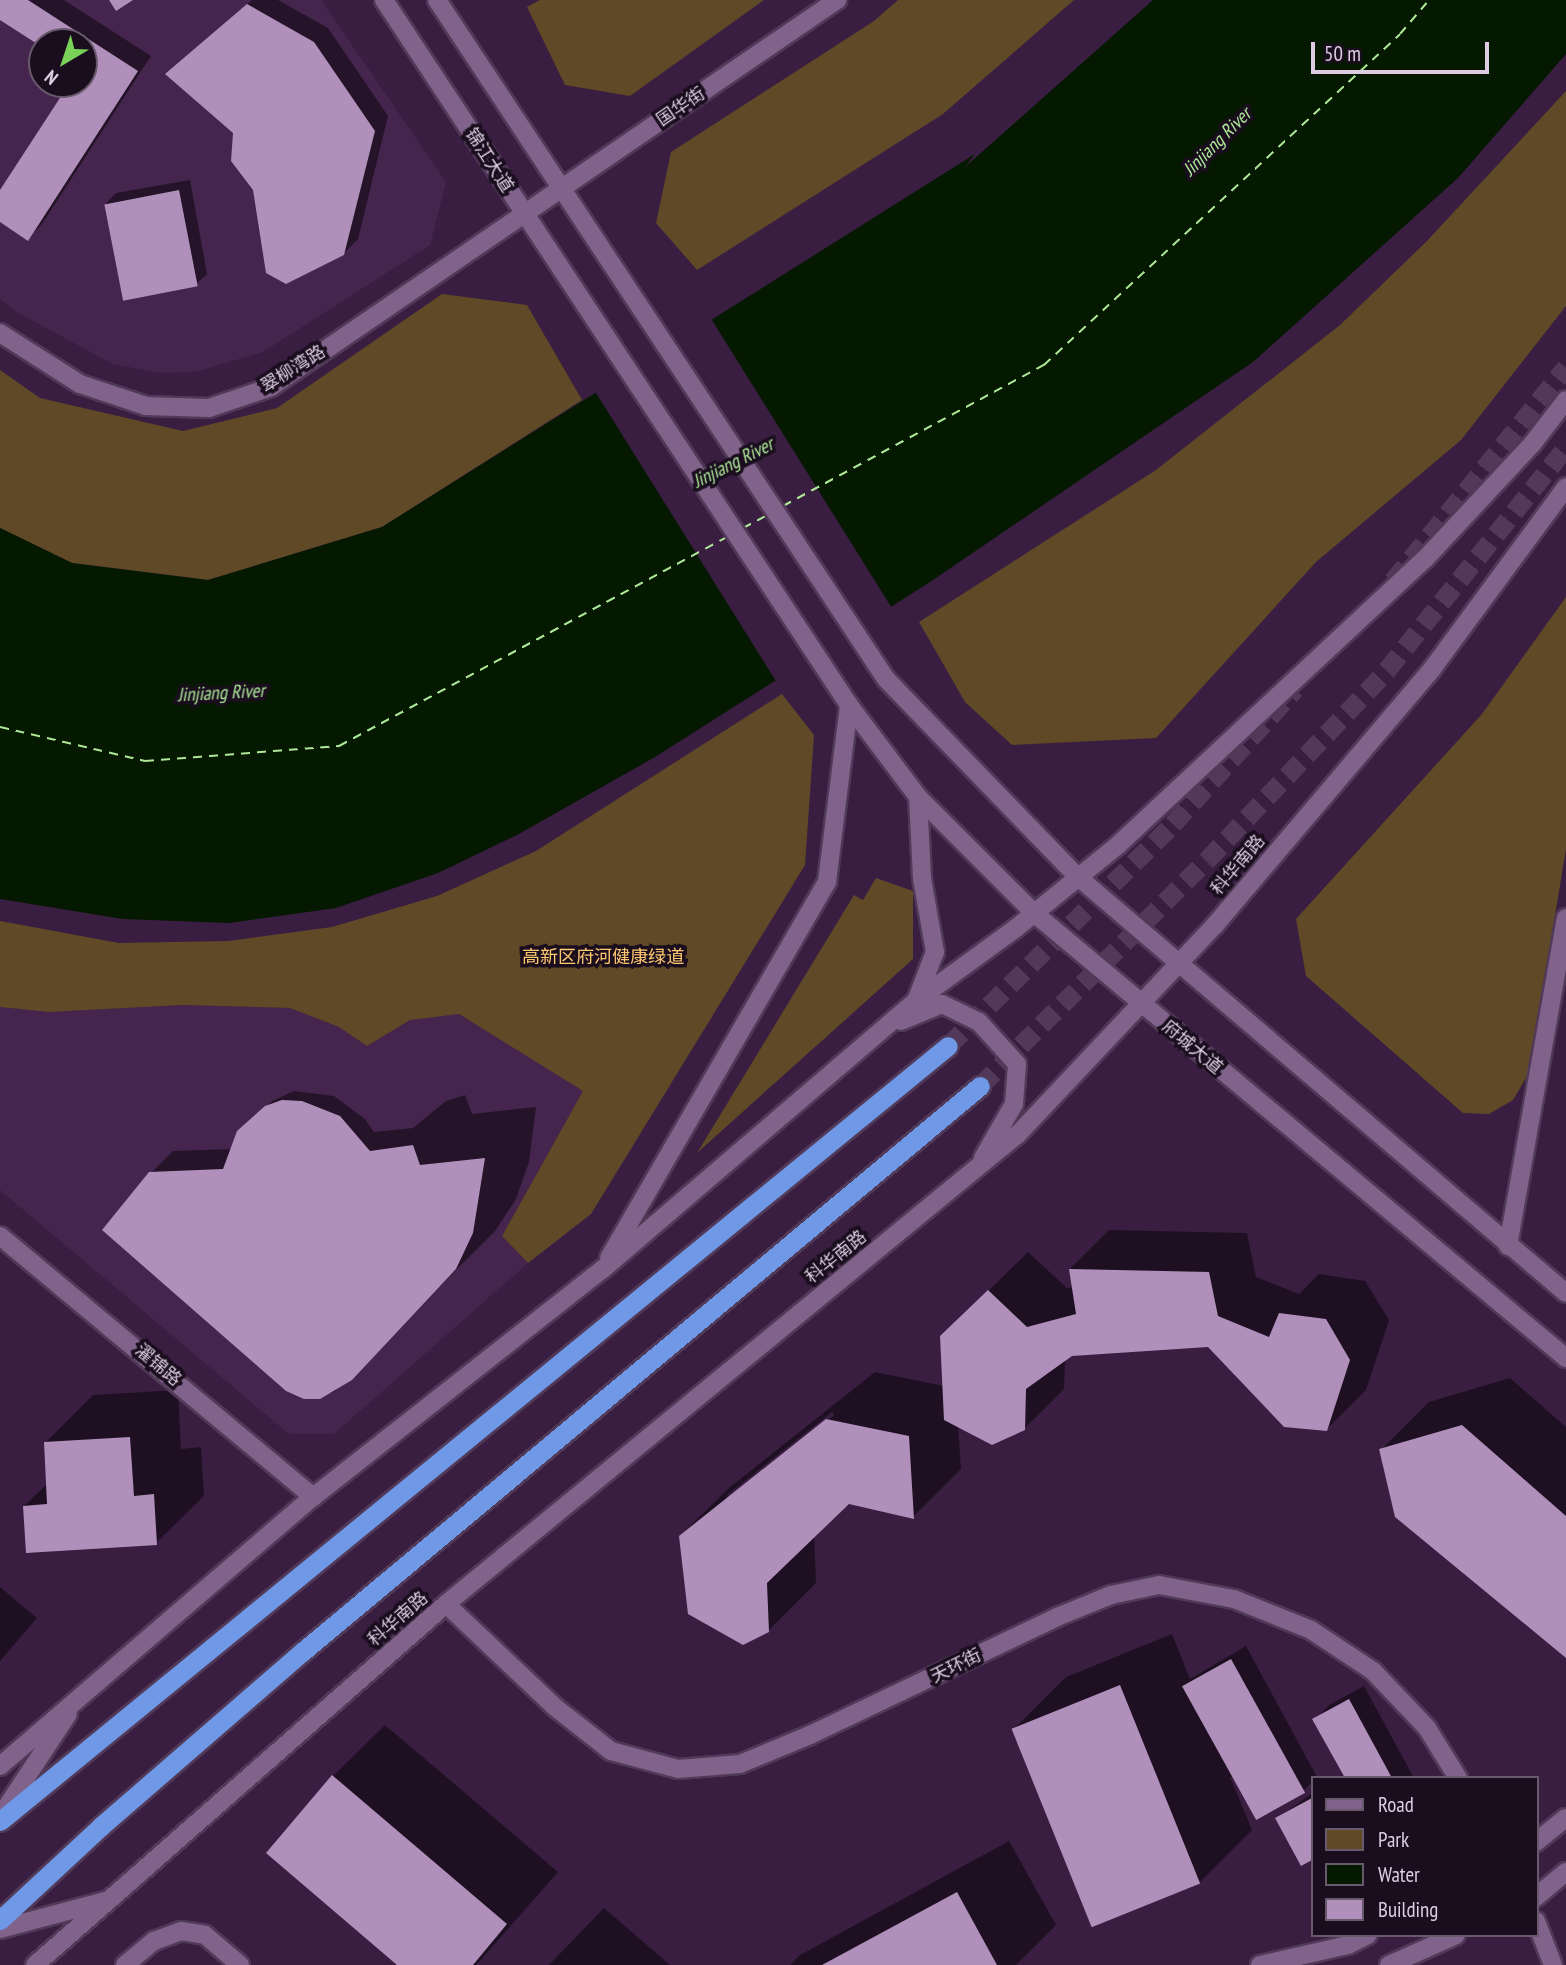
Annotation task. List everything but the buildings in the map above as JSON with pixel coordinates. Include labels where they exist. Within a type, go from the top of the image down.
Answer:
[{"type":"highway","points":[[0,1819],[948,1046]]},
{"type":"highway","name":"科华南路","points":[[0,1920],[101,1826],[302,1652],[980,1086]]},
{"type":"main road","name":"锦江大道","points":[[384,0],[849,705]]},
{"type":"main road","points":[[437,0],[886,679],[1078,877],[1508,1247],[1566,1293]]},
{"type":"main road","name":"国华街","points":[[524,213],[836,0]]},
{"type":"main road","name":"翠柳湾路","points":[[0,333],[80,384],[146,406],[209,408],[271,387],[524,213]]},
{"type":"main road","points":[[0,1766],[313,1497],[603,1269],[916,1001],[1078,877],[1425,559],[1533,443],[1566,401]]},
{"type":"main road","name":"科华南路","points":[[35,1965],[446,1605],[1018,1134],[1180,963],[1432,669],[1566,487]]},
{"type":"main road","points":[[603,1269],[827,882],[849,705]]},
{"type":"main road","name":"府城大道","points":[[849,705],[918,797],[1034,913],[1566,1358]]},
{"type":"main road","points":[[916,1001],[935,952],[922,878],[918,797]]},
{"type":"main road","points":[[1508,1247],[1566,918]]},
{"type":"main road","points":[[886,1027],[942,1004],[979,1022],[1017,1064],[1014,1104],[978,1167]]},
{"type":"main road","name":"濯锦路","points":[[0,1236],[313,1497]]},
{"type":"main road","name":"天环街","points":[[446,1605],[556,1708],[611,1751],[678,1769],[740,1764],[810,1735],[1056,1617],[1111,1595],[1158,1585],[1234,1598],[1311,1630],[1373,1671],[1427,1728],[1457,1776]]},
{"type":"main road","points":[[0,1819],[82,1693]]},
{"type":"main road","points":[[1538,1840],[1566,1818]]},
{"type":"main road","points":[[1538,1895],[1566,1872]]},
{"type":"main road","points":[[0,1929],[109,1900]]},
{"type":"main road","points":[[1538,1926],[1553,1965]]},
{"type":"main road","points":[[125,1965],[154,1941],[181,1931],[205,1935],[240,1965]]},
{"type":"main road","points":[[1260,1965],[1348,1945],[1364,1937]]},
{"type":"main road","points":[[1389,1965],[1452,1937]]},
{"type":"shaded area","points":[[0,0],[321,0],[446,182],[430,245],[263,352],[195,372],[159,373],[113,364],[20,314],[0,299]]},
{"type":"shaded area","points":[[183,1005],[290,1008],[339,1027],[367,1046],[410,1019],[459,1014],[583,1091],[502,1236],[528,1263],[334,1434],[289,1434],[0,1190],[0,1007],[49,1012]]},
{"type":"green space","points":[[540,0],[764,0],[630,96],[565,85],[527,7]]},
{"type":"green space","points":[[898,0],[1074,0],[943,114],[697,270],[656,223],[671,152],[874,21]]},
{"type":"green space","points":[[1566,91],[1566,306],[1461,440],[1316,562],[1156,738],[1012,745],[965,702],[919,622],[1156,470],[1340,325],[1426,242]]},
{"type":"green space","points":[[442,294],[527,305],[582,400],[382,527],[208,580],[72,563],[0,528],[0,370],[40,398],[183,431],[277,408]]},
{"type":"green space","points":[[1566,597],[1566,849],[1529,1073],[1513,1100],[1489,1114],[1463,1113],[1306,976],[1296,919],[1482,714]]},
{"type":"green space","name":"高新区府河健康绿道","points":[[782,694],[814,735],[805,865],[591,1214],[528,1263],[502,1236],[583,1091],[459,1014],[410,1020],[367,1046],[339,1027],[290,1008],[183,1005],[49,1012],[0,1007],[0,921],[119,943],[228,941],[332,927],[437,896],[536,851]]},
{"type":"green space","points":[[876,878],[913,891],[913,959],[697,1153],[854,895],[863,900]]},
{"type":"water","name":"Jinjiang River","points":[[1153,0],[1566,0],[1566,54],[1458,178],[1253,362],[930,582],[655,757],[517,835],[438,873],[336,908],[229,923],[123,919],[0,899],[0,528],[72,563],[208,580],[382,527],[975,154],[965,167]]},
{"type":"pier","points":[[710,317],[893,610],[777,682],[594,390]]},
{"type":"ferry route","points":[[783,506],[1044,365],[1400,34],[1429,0]]},
{"type":"ferry route","points":[[743,528],[769,514]]},
{"type":"ferry route","points":[[0,727],[145,761],[339,746],[729,536]]},
{"type":"tunnel","points":[[1393,581],[1566,367]]},
{"type":"tunnel","points":[[980,1086],[1207,860],[1387,670],[1566,447]]},
{"type":"tunnel","points":[[948,1046],[1173,824],[1295,689]]}]
